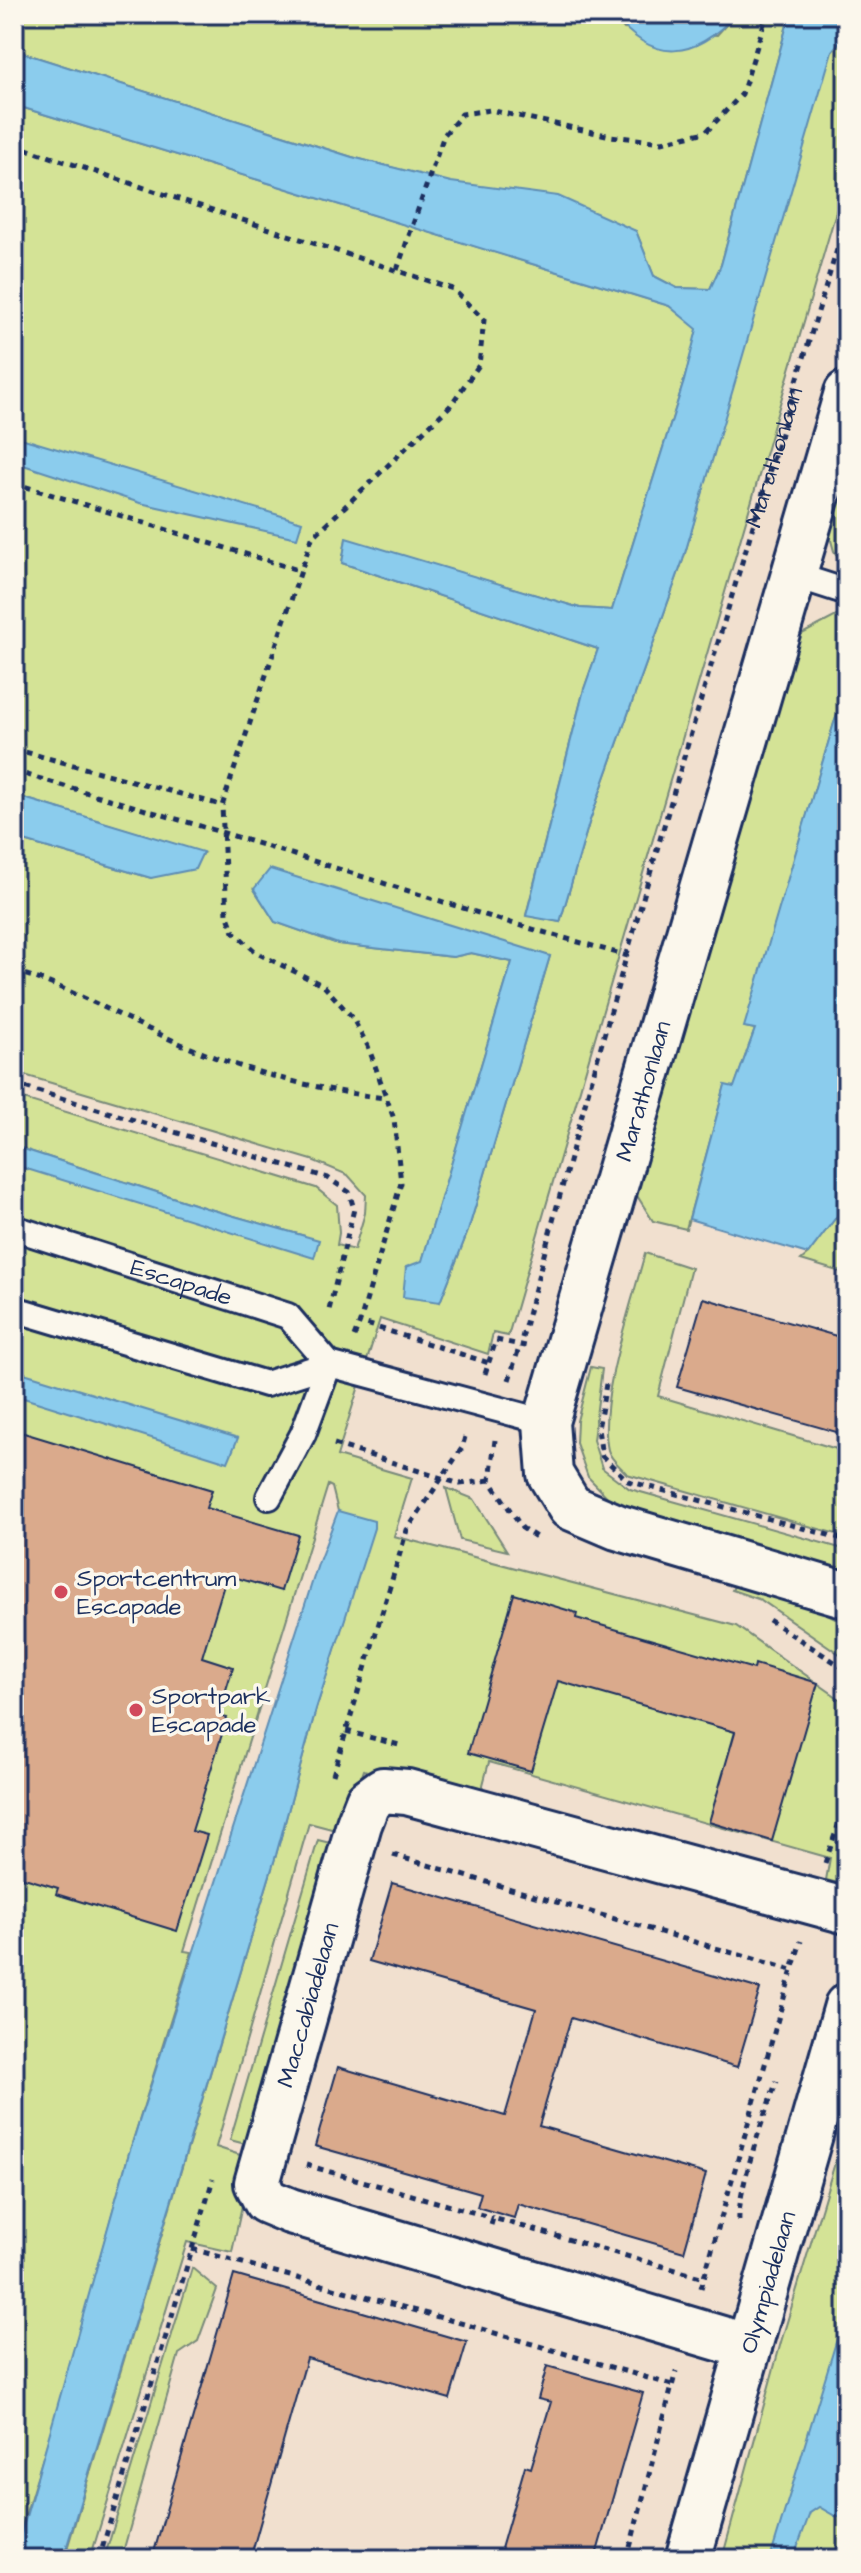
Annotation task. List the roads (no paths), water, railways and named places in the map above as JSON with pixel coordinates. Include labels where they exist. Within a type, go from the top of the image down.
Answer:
[{"type":"street","name":"Marathonlaan","points":[[847,393],[841,436],[794,575],[546,1422],[550,1474],[570,1507],[617,1527],[847,1595]]},
{"type":"street","name":"Maccabiadelaan","points":[[749,2347],[290,2211],[266,2201],[257,2183],[359,1824],[368,1801],[383,1790],[407,1792],[847,1911]]},
{"type":"street","name":"Olympiadelaan","points":[[688,2559],[847,2006]]},
{"type":"lane","points":[[794,575],[847,592]]},
{"type":"lane","name":"Escapade","points":[[14,1228],[288,1316],[339,1357]]},
{"type":"lane","points":[[14,1309],[266,1384],[339,1357],[546,1422]]},
{"type":"lane","points":[[269,1497],[339,1357]]},
{"type":"water","points":[[613,14],[736,14],[705,40],[674,50],[659,49],[644,42],[628,31]]},
{"type":"water","points":[[790,14],[847,14],[847,33],[832,51],[683,560],[589,823],[560,922],[526,916],[584,689],[598,649],[342,563],[346,538],[580,608],[612,610],[684,381],[697,329],[669,306],[14,105],[14,50],[352,157],[451,182],[558,196],[636,231],[654,276],[677,288],[710,289],[721,265]]},
{"type":"water","points":[[14,436],[302,522],[297,538],[140,503],[14,462]]},
{"type":"water","points":[[847,690],[847,1063],[838,1076],[847,1085],[847,1203],[808,1254],[689,1219],[725,1085],[734,1087],[755,1029],[744,1027],[834,723]]},
{"type":"water","points":[[14,795],[203,852],[195,869],[151,878],[14,838]]},
{"type":"water","points":[[270,869],[550,956],[468,1231],[440,1302],[403,1297],[406,1267],[422,1261],[512,962],[471,953],[453,957],[338,944],[275,922],[254,889]]},
{"type":"water","points":[[14,1146],[206,1208],[319,1240],[314,1258],[14,1165]]},
{"type":"water","points":[[14,1370],[238,1438],[228,1462],[14,1395]]},
{"type":"water","points":[[338,1511],[374,1521],[374,1528],[316,1709],[276,1855],[63,2559],[14,2559],[129,2153],[318,1564]]},
{"type":"water","points":[[847,2306],[847,2518],[835,2516],[819,2507],[810,2513],[793,2559],[770,2559]]},
{"type":"place","name":"Sportcentrum Escapade","points":[[61,1592]]},
{"type":"place","name":"Sportpark Escapade","points":[[136,1710]]}]
